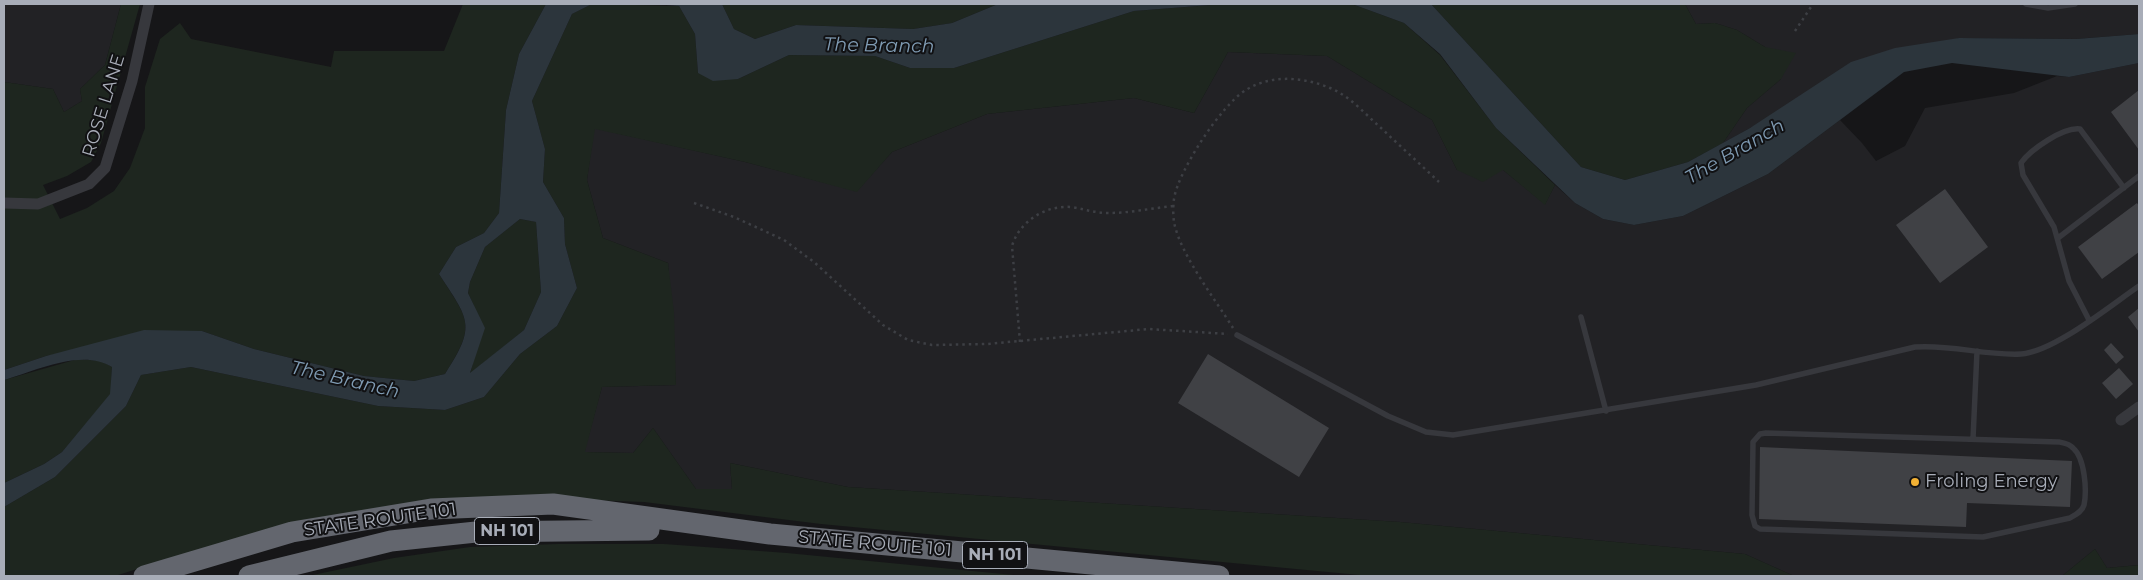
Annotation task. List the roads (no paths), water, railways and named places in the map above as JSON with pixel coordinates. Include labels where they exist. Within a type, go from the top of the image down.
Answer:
[{"type":"highway","name":"STATE ROUTE 101","points":[[144,576],[292,532],[431,509],[552,504],[770,534],[1219,576]]},
{"type":"highway","name":"STATE ROUTE 101","points":[[250,576],[392,540],[476,532],[623,529],[770,534]]},
{"type":"street","name":"ROSE LANE","points":[[4,203],[38,204],[89,184],[105,168],[132,81],[149,4]]},
{"type":"street","points":[[2121,420],[2139,407]]},
{"type":"lane","points":[[2026,4],[2042,6],[2075,4]]},
{"type":"lane","points":[[2089,320],[2069,281],[2058,238],[2020,170],[2020,163],[2025,156],[2035,149],[2067,131],[2080,129],[2124,188]]},
{"type":"lane","points":[[2058,238],[2139,176]]},
{"type":"lane","points":[[1237,334],[1388,416],[1426,432],[1453,436],[1606,412],[1756,385],[1915,347],[1938,345],[1977,351],[2023,354],[2041,350],[2139,286]]},
{"type":"lane","points":[[1581,317],[1606,412]]},
{"type":"lane","points":[[1973,439],[1977,351]]},
{"type":"lane","points":[[1766,432],[1973,439],[2059,442],[2074,448],[2084,468],[2084,506],[2080,512],[2070,518],[1983,537],[1760,528],[1753,521],[1753,442],[1760,434],[1766,432]]},
{"type":"water","name":"The Branch","points":[[546,4],[592,4],[572,14],[532,101],[545,149],[543,182],[564,218],[565,244],[577,288],[557,326],[520,354],[484,397],[445,410],[378,406],[191,367],[141,375],[126,406],[55,477],[4,507],[4,483],[44,464],[62,452],[110,394],[112,367],[100,362],[87,360],[58,363],[4,380],[4,370],[46,356],[144,330],[202,331],[254,349],[364,376],[414,381],[445,374],[462,344],[465,323],[463,313],[439,274],[456,247],[484,233],[499,213],[506,110],[519,54]],"holes":[[[520,219],[536,222],[541,292],[524,330],[470,373],[485,328],[468,293],[470,282],[485,247]]]},
{"type":"water","name":"The Branch","points":[[654,4],[722,4],[734,29],[755,39],[796,25],[913,29],[952,23],[998,4],[1223,4],[1134,11],[954,68],[910,68],[875,56],[789,55],[738,79],[713,81],[698,73],[695,34],[679,6]]},
{"type":"water","name":"The Branch","points":[[1352,4],[1431,4],[1581,167],[1625,180],[1688,162],[1750,128],[1851,62],[1895,48],[1959,38],[2076,39],[2139,34],[2139,63],[2069,77],[1952,63],[1904,72],[1768,174],[1683,216],[1634,225],[1603,219],[1575,203],[1496,128],[1440,54],[1404,23]]},
{"type":"place","name":"Froling Energy","points":[[1915,482]]}]
